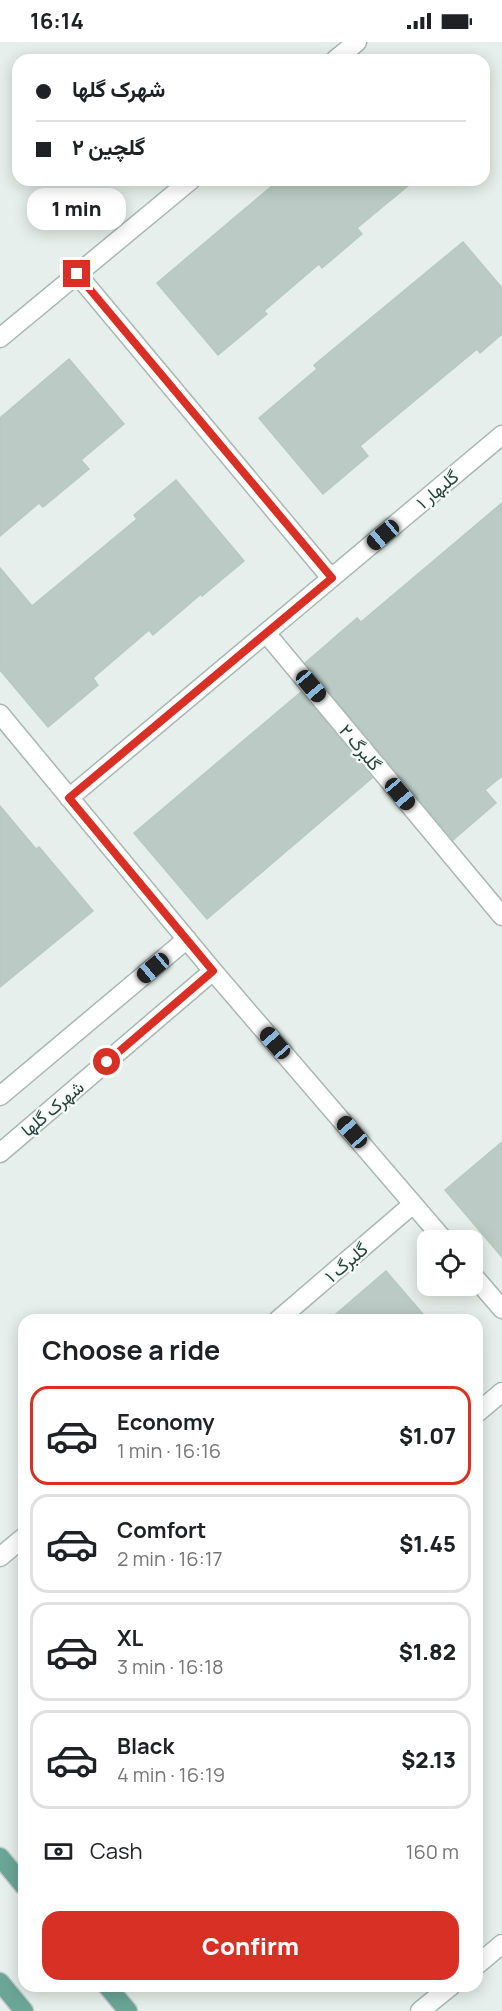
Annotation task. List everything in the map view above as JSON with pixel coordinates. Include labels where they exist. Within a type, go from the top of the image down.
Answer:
[{"type":"main road","points":[[0,1857],[18,1879]]},
{"type":"main road","points":[[0,1982],[24,2011]]},
{"type":"main road","points":[[112,1992],[128,2011]]},
{"type":"street","points":[[342,54],[357,42]]},
{"type":"street","points":[[0,338],[184,186]]},
{"type":"street","points":[[77,274],[332,578]]},
{"type":"street","name":"گلبهار ۱","points":[[69,798],[502,435]]},
{"type":"street","name":"گلبرگ ۲","points":[[266,633],[502,916]]},
{"type":"street","points":[[0,714],[213,971],[435,1230]]},
{"type":"street","points":[[0,1096],[187,939]]},
{"type":"street","name":"شهرک گلها","points":[[0,1153],[213,971]]},
{"type":"street","name":"گلبرگ ۱","points":[[285,1314],[413,1204]]},
{"type":"street","points":[[483,1287],[502,1309]]},
{"type":"street","points":[[483,1408],[502,1392]]},
{"type":"street","points":[[0,1557],[18,1542]]},
{"type":"street","points":[[483,1960],[502,1944]]},
{"type":"street","points":[[420,2011],[444,1992]]},
{"type":"building","points":[[272,186],[408,186],[357,228],[362,234],[322,268],[319,264],[264,311],[267,314],[218,355],[157,283]]},
{"type":"building","points":[[463,242],[502,288],[502,334],[480,353],[477,349],[360,446],[368,456],[323,494],[259,418],[317,369],[314,365]]},
{"type":"building","points":[[69,359],[124,424],[81,460],[89,469],[43,507],[39,503],[0,536],[0,418]]},
{"type":"building","points":[[176,480],[244,561],[153,635],[149,630],[93,678],[98,685],[48,727],[0,670],[0,568],[32,606],[137,519],[134,515]]},
{"type":"building","points":[[502,503],[502,776],[485,790],[496,803],[453,840],[305,663],[357,618],[361,622]]},
{"type":"building","points":[[301,692],[372,778],[207,919],[134,833]]},
{"type":"building","points":[[0,806],[36,849],[39,847],[93,911],[0,987]]},
{"type":"building","points":[[502,1142],[502,1257],[483,1235],[483,1230],[479,1230],[445,1190]]},
{"type":"building","points":[[386,1271],[423,1314],[336,1314]]},
{"type":"route","points":[[77,274],[332,578],[69,798],[213,971],[107,1062]]}]
